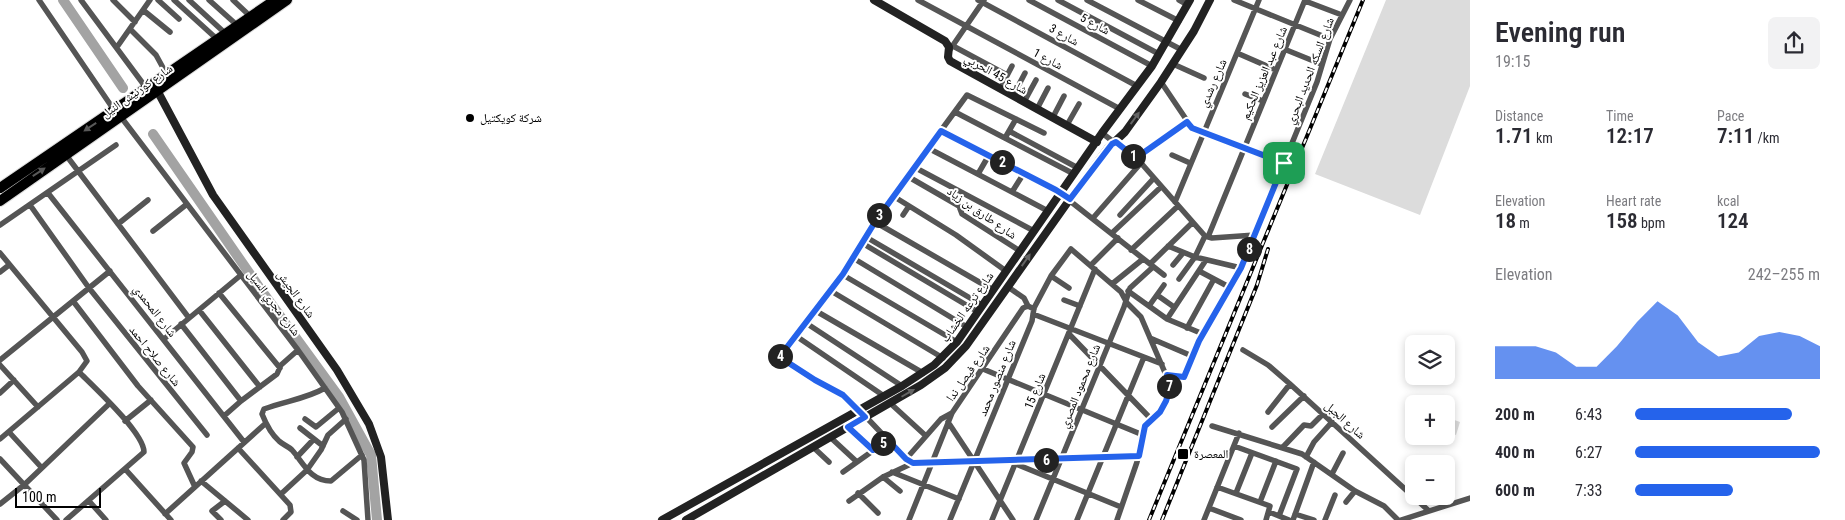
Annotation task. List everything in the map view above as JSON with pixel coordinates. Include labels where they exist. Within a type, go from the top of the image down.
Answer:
[{"type":"highway","name":"شارع كورنيش النيل","points":[[0,188],[118,113],[158,92],[287,0]]},
{"type":"highway","name":"شارع كورنيش النيل","points":[[0,201],[66,155],[147,89],[251,17],[267,2]]},
{"type":"street","name":"شارع مجري السيل","points":[[39,0],[118,113],[298,350],[346,419],[362,454],[368,520]]},
{"type":"street","points":[[81,0],[147,89]]},
{"type":"street","points":[[113,0],[135,22]]},
{"type":"street","points":[[117,47],[150,0]]},
{"type":"street","points":[[158,0],[179,18]]},
{"type":"street","points":[[174,0],[222,37]]},
{"type":"street","points":[[189,0],[222,37]]},
{"type":"street","points":[[209,0],[238,26]]},
{"type":"street","points":[[233,0],[251,17]]},
{"type":"street","name":"شارع 45 الحربي","points":[[874,0],[941,38],[951,48],[948,57],[950,61],[1097,142]]},
{"type":"street","name":"شارع 1","points":[[918,0],[1120,109]]},
{"type":"street","name":"شارع 5","points":[[1028,0],[1152,66]]},
{"type":"street","points":[[1058,0],[1159,54]]},
{"type":"street","points":[[1087,0],[1182,50]]},
{"type":"street","points":[[1138,0],[1179,22]]},
{"type":"street","points":[[1179,0],[1189,2]]},
{"type":"street","name":"شارع ترعه الخشاب","points":[[686,520],[934,377],[956,358],[1070,199],[1161,82],[1182,50],[1210,0]]},
{"type":"street","points":[[1234,0],[1330,40]]},
{"type":"street","name":"شارع رشدي","points":[[1176,204],[1203,131],[1259,0]]},
{"type":"street","points":[[1297,0],[1305,1],[1342,15]]},
{"type":"street","name":"شارع السكه الحديد البحري","points":[[1167,375],[1183,378],[1203,334],[1241,268],[1317,82],[1321,64],[1330,40],[1350,0]]},
{"type":"street","points":[[981,1],[951,48],[1007,75]]},
{"type":"street","name":"شارع 3","points":[[981,1],[1137,86]]},
{"type":"street","name":"شارع عبد العزيز الحكيم","points":[[1179,279],[1196,257],[1206,237],[1305,1]]},
{"type":"street","name":"شارع ترعه الخشاب","points":[[662,520],[902,386],[943,358],[957,342],[1102,133],[1152,66],[1189,2]]},
{"type":"street","points":[[144,10],[170,32]]},
{"type":"street","points":[[130,29],[156,55],[167,75]]},
{"type":"street","points":[[1284,49],[1321,64]]},
{"type":"street","points":[[1237,53],[1276,70]]},
{"type":"street","points":[[1173,64],[1204,78]]},
{"type":"street","points":[[1000,88],[1012,66]]},
{"type":"street","points":[[1013,96],[1025,74]]},
{"type":"street","points":[[1024,102],[1036,80]]},
{"type":"street","points":[[1161,82],[1192,128],[1284,163]]},
{"type":"street","points":[[1037,109],[1048,88]]},
{"type":"street","name":"شارع الجيش","points":[[158,92],[213,195],[337,370],[369,424],[381,457],[388,520]]},
{"type":"street","points":[[1246,94],[1263,101]]},
{"type":"street","points":[[913,463],[906,459],[843,395],[815,380],[781,358],[781,355],[831,291],[907,176],[969,95],[1044,133]]},
{"type":"street","points":[[1053,118],[1064,96]]},
{"type":"street","points":[[1067,125],[1079,104]]},
{"type":"street","points":[[955,112],[1076,171]]},
{"type":"street","points":[[1005,138],[1016,119]]},
{"type":"street","points":[[1136,158],[1187,122]]},
{"type":"street","points":[[941,131],[1061,193],[1164,275]]},
{"type":"street","points":[[1010,131],[1076,171]]},
{"type":"street","points":[[1102,133],[1136,158],[1206,237],[1255,235]]},
{"type":"street","points":[[0,225],[116,145]]},
{"type":"street","points":[[928,148],[1048,211]]},
{"type":"street","points":[[66,155],[189,318]]},
{"type":"street","points":[[1172,155],[1190,163]]},
{"type":"street","points":[[978,174],[989,156]]},
{"type":"street","points":[[1094,218],[1141,163]]},
{"type":"street","points":[[914,167],[1034,231]]},
{"type":"street","points":[[1012,192],[1024,173]]},
{"type":"street","name":"شارع طارق بن زياد","points":[[907,176],[959,206],[962,213],[1020,251]]},
{"type":"street","points":[[1120,215],[1154,178]]},
{"type":"street","points":[[1112,233],[1161,186]]},
{"type":"street","name":"شارع المحمدي","points":[[48,193],[244,442]]},
{"type":"street","points":[[893,196],[1006,271]]},
{"type":"street","points":[[118,224],[148,200]]},
{"type":"street","points":[[153,232],[187,204]]},
{"type":"street","points":[[1132,250],[1176,204]]},
{"type":"street","name":"شارع صلاح احمد","points":[[30,205],[89,288],[207,435]]},
{"type":"street","points":[[903,215],[909,206]]},
{"type":"street","points":[[875,222],[993,290]]},
{"type":"street","points":[[1192,222],[1128,291],[1167,319],[1203,334]]},
{"type":"street","points":[[866,237],[980,308]]},
{"type":"street","points":[[1117,520],[1139,456],[1145,426],[1160,412],[1170,388],[1167,375],[1141,317],[1126,301],[1122,293],[1093,267],[1118,238]]},
{"type":"street","points":[[862,243],[980,308]]},
{"type":"street","points":[[1168,246],[1196,257],[1241,268]]},
{"type":"street","name":"شارع منصور محمد","points":[[950,520],[975,463],[1032,310],[1051,276],[1072,249],[1093,267]]},
{"type":"street","points":[[1174,265],[1183,253]]},
{"type":"street","points":[[0,254],[86,357],[85,365],[79,372],[0,439]]},
{"type":"street","points":[[853,258],[967,327]]},
{"type":"street","points":[[1112,284],[1143,259]]},
{"type":"street","points":[[1167,319],[1206,260]]},
{"type":"street","points":[[0,272],[9,265]]},
{"type":"street","name":"شارع 15","points":[[992,520],[1080,306],[1093,267]]},
{"type":"street","points":[[0,360],[110,270]]},
{"type":"street","points":[[1198,271],[1230,288]]},
{"type":"street","points":[[843,274],[957,342]]},
{"type":"street","points":[[164,339],[241,275]]},
{"type":"street","points":[[1051,276],[1070,288]]},
{"type":"street","points":[[1187,328],[1214,279]]},
{"type":"street","points":[[1149,306],[1164,286]]},
{"type":"street","points":[[1008,287],[1024,298],[1032,310],[1070,331],[1162,364]]},
{"type":"street","points":[[831,291],[943,358]]},
{"type":"street","name":"شارع محمود المصري","points":[[1036,520],[1109,344],[1128,291]]},
{"type":"street","points":[[219,293],[280,368]]},
{"type":"street","points":[[1157,295],[1174,307]]},
{"type":"street","points":[[1064,300],[1080,306]]},
{"type":"street","points":[[73,301],[151,400],[193,447],[192,452],[184,463],[195,487]]},
{"type":"street","name":"شارع فيصل ندا","points":[[908,520],[952,413],[1022,309],[1032,310]]},
{"type":"street","points":[[198,310],[260,387]]},
{"type":"street","points":[[816,311],[923,373]]},
{"type":"street","points":[[806,323],[902,386]]},
{"type":"street","points":[[181,324],[241,401]]},
{"type":"street","points":[[1070,331],[1100,366],[1152,420]]},
{"type":"street","points":[[796,336],[884,396]]},
{"type":"street","points":[[1150,338],[1192,356]]},
{"type":"street","points":[[224,416],[278,374],[280,368],[298,350]]},
{"type":"street","name":"شارع الجبل","points":[[1244,350],[1268,365],[1304,396],[1429,511]]},
{"type":"street","points":[[1077,520],[1144,357]]},
{"type":"street","points":[[0,365],[38,407]]},
{"type":"street","points":[[983,369],[1143,435]]},
{"type":"street","points":[[66,520],[126,470],[144,452],[144,445],[125,421],[79,372]]},
{"type":"street","points":[[0,393],[14,380]]},
{"type":"street","points":[[1268,412],[1290,384]]},
{"type":"street","points":[[325,388],[311,396],[290,400],[264,409],[262,414],[266,423],[276,438],[290,448],[307,470],[328,481],[362,454]]},
{"type":"street","points":[[1272,427],[1304,396]]},
{"type":"street","points":[[125,421],[151,400]]},
{"type":"street","points":[[0,504],[24,485],[110,403]]},
{"type":"street","points":[[890,403],[926,436]]},
{"type":"street","points":[[305,419],[316,427],[339,408]]},
{"type":"street","points":[[906,459],[941,419],[952,413]]},
{"type":"street","points":[[1283,446],[1303,426],[1310,427],[1323,414]]},
{"type":"street","points":[[281,494],[307,470],[328,435],[346,419]]},
{"type":"street","points":[[948,422],[1013,520]]},
{"type":"street","points":[[1306,457],[1314,442],[1332,422]]},
{"type":"street","points":[[165,514],[266,423]]},
{"type":"street","points":[[1212,426],[1283,446],[1306,457],[1355,491],[1384,506],[1400,520],[1470,498]]},
{"type":"street","points":[[848,427],[873,450]]},
{"type":"street","points":[[300,428],[323,446]]},
{"type":"street","points":[[9,432],[41,467]]},
{"type":"street","points":[[1204,520],[1239,433]]},
{"type":"street","points":[[830,437],[857,462]]},
{"type":"street","points":[[297,457],[314,439]]},
{"type":"street","points":[[844,472],[888,440]]},
{"type":"street","points":[[1234,446],[1297,470],[1279,516]]},
{"type":"street","points":[[813,447],[829,462]]},
{"type":"street","points":[[238,448],[292,508],[283,520]]},
{"type":"street","points":[[1236,493],[1252,453]]},
{"type":"street","points":[[1332,474],[1343,453]]},
{"type":"street","points":[[849,500],[883,477],[913,463],[1016,462],[1139,456]]},
{"type":"street","points":[[1260,502],[1276,461]]},
{"type":"street","points":[[1016,462],[1121,507]]},
{"type":"street","points":[[1314,462],[1294,517],[1314,520]]},
{"type":"street","points":[[1,463],[57,520]]},
{"type":"street","points":[[126,470],[171,520]]},
{"type":"street","points":[[892,472],[959,499]]},
{"type":"street","points":[[883,477],[900,491]]},
{"type":"street","points":[[733,480],[739,490]]},
{"type":"street","points":[[201,482],[248,520]]},
{"type":"street","points":[[1217,487],[1270,506],[1266,520]]},
{"type":"street","points":[[1346,502],[1355,491]]},
{"type":"street","points":[[858,493],[878,513]]},
{"type":"street","points":[[1325,520],[1335,495]]},
{"type":"street","points":[[221,520],[212,511],[224,500]]},
{"type":"street","points":[[89,501],[106,520]]},
{"type":"street","points":[[1209,508],[1241,520]]},
{"type":"street","points":[[343,511],[357,520]]},
{"type":"street","points":[[1269,512],[1289,520]]},
{"type":"shaded area","points":[[1386,0],[1470,0],[1470,86],[1420,215],[1315,174]]},
{"type":"shaded area","points":[[1455,420],[1460,422],[1455,435]]},
{"type":"waterway","points":[[63,0],[123,88]]},
{"type":"waterway","points":[[153,134],[261,290],[339,397],[371,455],[377,520]]},
{"type":"railway","points":[[1149,520],[1363,0]]},
{"type":"railway","points":[[1162,520],[1257,285],[1268,249]]},
{"type":"place","name":"شركة كويكتيل","points":[[470,118]]},
{"type":"place","name":"المعصرة","points":[[1183,454]]},
{"type":"route","points":[[1187,122],[1192,128],[1284,163],[1241,268],[1199,341],[1184,377],[1167,375],[1170,388],[1164,407],[1145,426],[1139,456],[975,463],[913,463],[906,459],[888,440],[873,450],[848,427],[865,417],[848,398],[824,386],[780,357],[831,291],[875,222],[941,131],[1070,199],[1112,144],[1116,142],[1136,158],[1187,122]]}]
